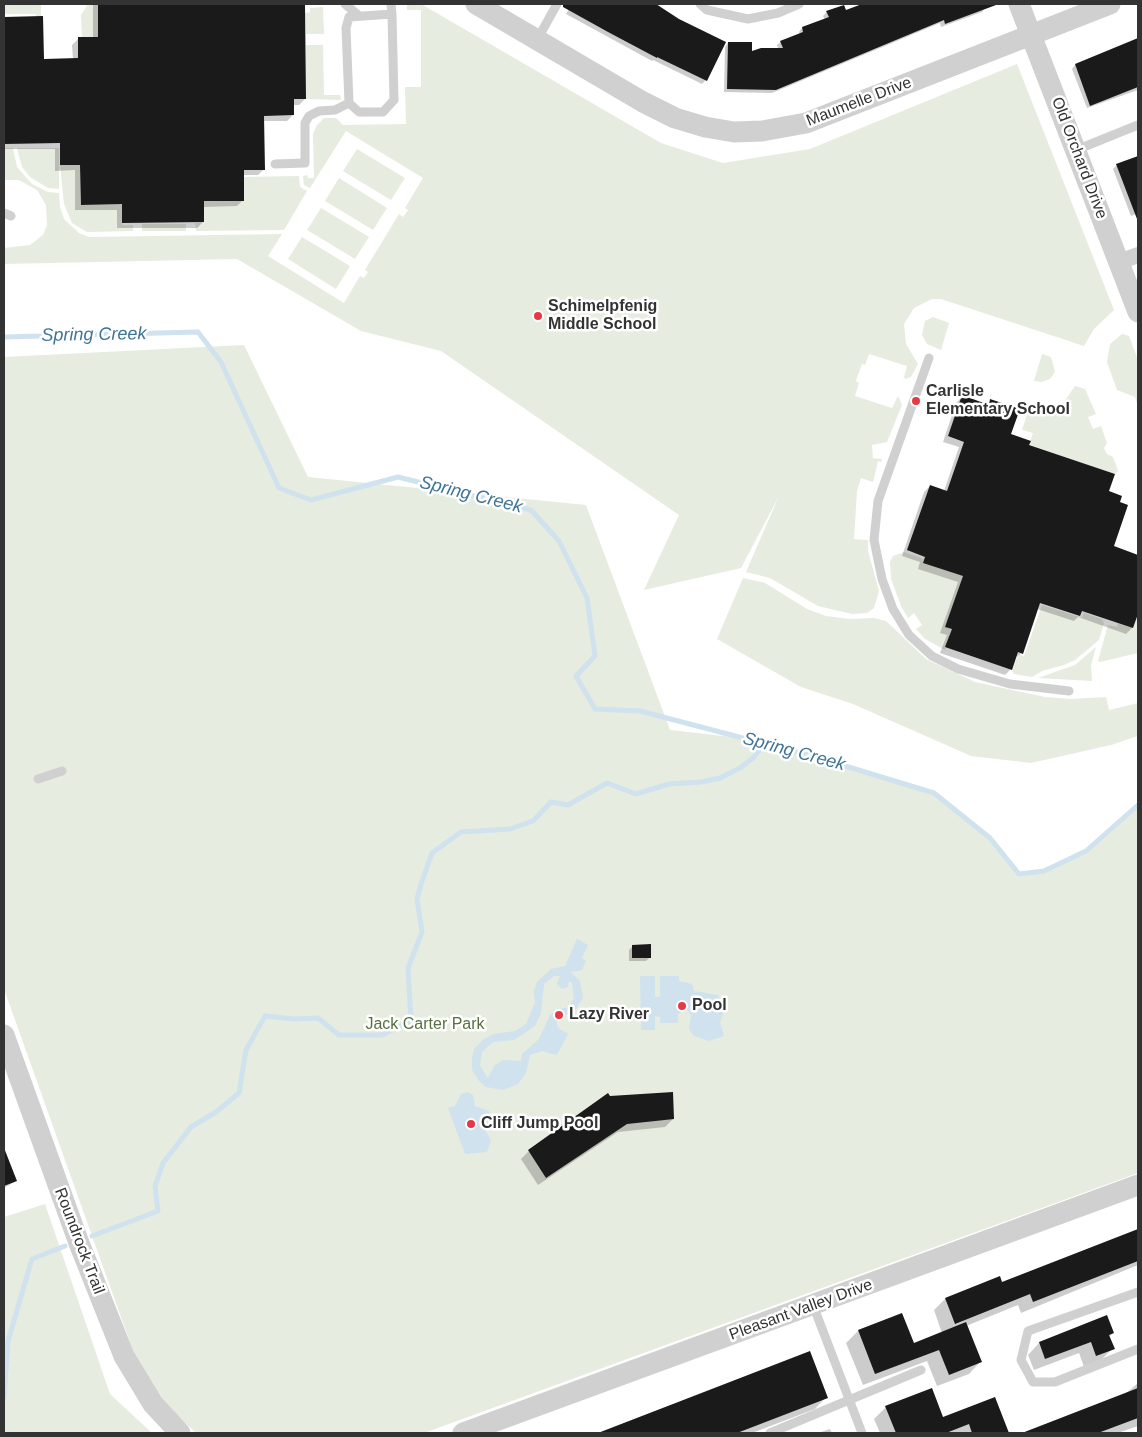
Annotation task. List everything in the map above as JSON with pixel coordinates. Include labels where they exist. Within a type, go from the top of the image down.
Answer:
[{"type":"street","name":"Maumelle Drive","points":[[476,4],[643,102],[675,118],[704,127],[734,132],[762,131],[806,123],[1110,4]]},
{"type":"street","name":"Old Orchard Drive","points":[[1019,4],[1075,150],[1129,259],[1138,312]]},
{"type":"street","name":"Roundrock Trail","points":[[4,1035],[79,1243],[124,1356],[153,1404],[180,1433]]},
{"type":"street","name":"Pleasant Valley Drive","points":[[463,1433],[1138,1185]]},
{"type":"lane","points":[[345,4],[358,15]]},
{"type":"lane","points":[[391,4],[392,14],[394,100],[383,112],[359,112],[349,103],[346,28],[349,17],[392,14]]},
{"type":"lane","points":[[537,40],[557,4]]},
{"type":"lane","points":[[700,4],[707,10],[748,19],[778,13],[799,4]]},
{"type":"lane","points":[[275,164],[305,163],[305,123],[309,116],[319,110],[335,110],[349,103]]},
{"type":"lane","points":[[1075,150],[1138,125]]},
{"type":"lane","points":[[929,358],[878,501],[874,540],[882,579],[893,609],[909,635],[932,656],[958,669],[1010,684],[1069,691]]},
{"type":"lane","points":[[38,779],[62,772]]},
{"type":"lane","points":[[1138,1292],[1028,1331],[1022,1360],[1033,1382],[1055,1382],[1138,1349]]},
{"type":"lane","points":[[813,1305],[862,1433]]},
{"type":"lane","points":[[770,1433],[921,1370]]},
{"type":"green space","points":[[4,4],[41,4],[41,17],[36,17],[36,14],[4,14]]},
{"type":"green space","points":[[88,4],[98,4],[98,37],[82,37],[81,15]]},
{"type":"green space","points":[[407,4],[421,4],[661,143],[723,163],[810,149],[1017,64],[1114,310],[1094,329],[1084,346],[941,299],[932,299],[914,308],[904,324],[906,344],[918,364],[911,377],[905,379],[904,377],[907,366],[869,354],[865,365],[862,364],[856,381],[859,383],[855,396],[892,408],[898,396],[902,405],[887,442],[872,445],[873,458],[882,459],[881,462],[878,461],[873,482],[861,478],[857,491],[854,539],[868,540],[868,551],[879,591],[874,608],[867,613],[852,614],[818,606],[770,578],[746,572],[779,496],[741,568],[644,590],[679,515],[441,351],[361,331],[237,259],[4,264],[4,248],[30,245],[43,235],[47,225],[46,205],[37,190],[19,180],[4,180],[4,148],[13,148],[17,167],[32,184],[48,192],[59,193],[60,207],[64,219],[79,233],[89,237],[282,234],[268,256],[344,303],[360,276],[364,278],[368,272],[365,270],[399,214],[403,217],[408,210],[405,208],[423,178],[346,131],[310,188],[304,185],[303,176],[307,175],[308,178],[314,178],[313,134],[317,125],[324,118],[336,118],[343,125],[406,124],[405,87],[421,87],[421,10],[407,10]]},
{"type":"green space","points":[[323,7],[324,34],[306,34],[305,13],[310,12],[310,8]]},
{"type":"green space","points":[[306,45],[323,45],[324,95],[340,95],[341,100],[306,99]]},
{"type":"green space","points":[[17,148],[59,148],[59,189],[48,188],[30,177],[22,167]]},
{"type":"green space","points":[[357,149],[405,178],[391,200],[343,171]]},
{"type":"green space","points":[[60,165],[80,165],[81,205],[122,204],[122,225],[133,225],[133,231],[87,232],[72,223],[64,204]]},
{"type":"green space","points":[[299,176],[300,187],[307,191],[284,230],[196,231],[195,223],[204,222],[204,201],[244,201],[244,177]]},
{"type":"green space","points":[[339,178],[387,208],[373,230],[325,201]]},
{"type":"green space","points":[[321,208],[369,237],[355,259],[307,230]]},
{"type":"green space","points":[[142,224],[186,224],[186,231],[142,231]]},
{"type":"green space","points":[[302,237],[350,266],[336,289],[288,259]]},
{"type":"green space","points":[[933,317],[949,323],[941,350],[927,344],[922,335],[925,321]]},
{"type":"green space","points":[[1122,334],[1129,336],[1138,360],[1138,406],[1135,397],[1117,390],[1107,362],[1110,344]]},
{"type":"green space","name":"Jack Carter Park","points":[[244,345],[308,477],[586,505],[670,730],[741,738],[819,758],[934,793],[990,838],[1019,874],[1044,871],[1086,851],[1138,805],[1138,1173],[424,1433],[196,1433],[159,1398],[137,1362],[4,989],[4,357]]},
{"type":"green space","points":[[1042,354],[1051,357],[1055,372],[1050,379],[1041,382],[1034,381]]},
{"type":"green space","points":[[1075,386],[1085,389],[1096,414],[1088,417],[1093,429],[1101,426],[1107,443],[1104,448],[1107,454],[1113,457],[1118,471],[1115,474],[1029,445],[1033,433],[1022,430],[1028,411],[1047,411],[1057,408],[1064,402]]},
{"type":"green space","points":[[904,552],[924,559],[923,563],[963,576],[946,627],[952,629],[945,650],[925,639],[916,629],[922,625],[914,613],[908,618],[901,606],[891,579],[890,562],[893,556]]},
{"type":"green space","points":[[743,578],[765,583],[807,609],[826,616],[850,619],[874,618],[886,621],[926,659],[975,682],[1045,697],[1071,699],[1106,697],[1109,710],[1138,703],[1138,736],[1111,745],[1031,763],[971,756],[853,704],[801,687],[717,639]]},
{"type":"green space","points":[[1042,605],[1082,618],[1084,613],[1102,619],[1104,623],[1099,640],[1075,660],[1064,665],[1042,671],[1032,677],[1014,674],[1012,671],[1018,654],[1024,656]]},
{"type":"green space","points":[[1138,614],[1138,653],[1098,661],[1108,625],[1117,627],[1118,623],[1133,628]]},
{"type":"green space","points":[[1096,647],[1091,665],[1092,681],[1038,678],[1075,665]]},
{"type":"green space","points":[[45,1204],[110,1394],[152,1433],[4,1433],[4,1217]]},
{"type":"water","name":"Lazy River","points":[[577,939],[588,945],[582,958],[586,961],[582,970],[571,972],[580,981],[583,998],[575,1010],[556,1020],[558,1028],[568,1034],[557,1055],[542,1051],[530,1055],[526,1073],[518,1084],[503,1090],[486,1087],[479,1081],[472,1070],[474,1049],[484,1039],[494,1034],[515,1031],[526,1024],[535,1003],[534,991],[537,982],[551,969],[565,966]],"holes":[[[554,976],[560,976],[557,984],[562,989],[568,987],[569,981],[572,983],[574,999],[567,1007],[557,1010],[550,1015],[539,1039],[522,1054],[521,1061],[503,1060],[494,1066],[488,1078],[480,1066],[482,1052],[493,1042],[514,1040],[535,1026],[541,1013],[544,984]]]},
{"type":"water","name":"Pool","points":[[640,976],[655,976],[655,997],[660,997],[660,976],[679,976],[679,981],[692,984],[694,991],[718,995],[724,1010],[720,1023],[724,1036],[709,1041],[694,1036],[689,1029],[691,1015],[687,1010],[678,1014],[678,1023],[660,1023],[660,1017],[655,1016],[655,1030],[641,1030]]},
{"type":"water","name":"Cliff Jump Pool","points":[[468,1092],[473,1095],[475,1106],[489,1111],[491,1121],[485,1129],[491,1141],[487,1152],[465,1154],[448,1108],[455,1106],[461,1094]]},
{"type":"building","points":[[98,4],[305,4],[306,99],[294,99],[294,115],[264,116],[265,170],[244,170],[244,201],[204,201],[204,222],[122,223],[122,204],[81,205],[80,165],[60,165],[60,143],[4,144],[4,17],[43,16],[44,59],[78,58],[78,37],[98,37]]},
{"type":"building","points":[[563,4],[656,4],[679,19],[726,42],[707,81],[657,58],[608,32],[563,7]]},
{"type":"building","points":[[862,4],[996,5],[945,24],[944,20],[776,90],[727,89],[728,42],[752,42],[752,51],[761,48],[783,48],[780,41],[803,32],[802,27],[829,17],[826,11],[844,5],[846,10]]},
{"type":"building","points":[[1138,38],[1138,87],[1090,106],[1075,64]]},
{"type":"building","points":[[1138,156],[1138,219],[1137,219],[1116,164]]},
{"type":"building","points":[[962,395],[989,405],[990,399],[1020,409],[1011,434],[1031,441],[1029,445],[1115,474],[1109,491],[1122,496],[1120,502],[1128,505],[1114,546],[1138,555],[1138,614],[1133,628],[1082,611],[1080,616],[1040,603],[1023,654],[1018,652],[1012,670],[945,647],[952,629],[945,627],[963,576],[923,563],[925,557],[907,550],[930,485],[947,491],[964,442],[948,436]]},
{"type":"building","points":[[651,944],[651,958],[632,958],[632,945]]},
{"type":"building","points":[[673,1092],[674,1119],[627,1124],[546,1178],[528,1150],[608,1093],[610,1096]]},
{"type":"building","points":[[4,1148],[17,1181],[4,1186]]},
{"type":"building","points":[[1138,1229],[1138,1261],[1033,1302],[1030,1294],[955,1324],[945,1298],[1000,1276],[1002,1282]]},
{"type":"building","points":[[902,1313],[914,1343],[966,1322],[982,1362],[949,1375],[939,1350],[875,1374],[858,1330]]},
{"type":"building","points":[[1107,1315],[1114,1333],[1109,1335],[1115,1349],[1096,1356],[1091,1342],[1045,1359],[1039,1342]]},
{"type":"building","points":[[810,1351],[828,1398],[737,1433],[598,1433]]},
{"type":"building","points":[[932,1388],[943,1417],[995,1397],[1009,1433],[972,1433],[969,1424],[946,1433],[896,1433],[885,1406]]},
{"type":"building","points":[[1138,1388],[1138,1418],[1098,1433],[1022,1433]]},
{"type":"waterway","name":"Spring Creek","points":[[4,337],[198,332],[221,362],[279,488],[311,500],[398,477],[531,510],[559,541],[587,598],[595,656],[576,676],[595,709],[640,711],[819,758],[934,793],[990,838],[1019,874],[1044,871],[1086,851],[1138,805]]},
{"type":"waterway","points":[[92,1236],[158,1211],[155,1186],[163,1163],[191,1127],[216,1112],[239,1093],[246,1050],[265,1016],[294,1019],[318,1018],[339,1035],[382,1035],[411,1021],[408,968],[422,932],[417,899],[432,853],[461,832],[510,829],[533,821],[551,802],[568,805],[607,783],[636,794],[669,784],[701,782],[720,778],[740,768],[753,758],[764,744]]},
{"type":"waterway","points":[[4,1398],[8,1341],[32,1259],[65,1246]]},
{"type":"place","name":"Schimelpfenig Middle School","points":[[538,316]]},
{"type":"place","name":"Carlisle Elementary School","points":[[916,401]]},
{"type":"place","name":"Pool","points":[[682,1006]]},
{"type":"place","name":"Lazy River","points":[[559,1015]]},
{"type":"place","name":"Cliff Jump Pool","points":[[471,1124]]}]
